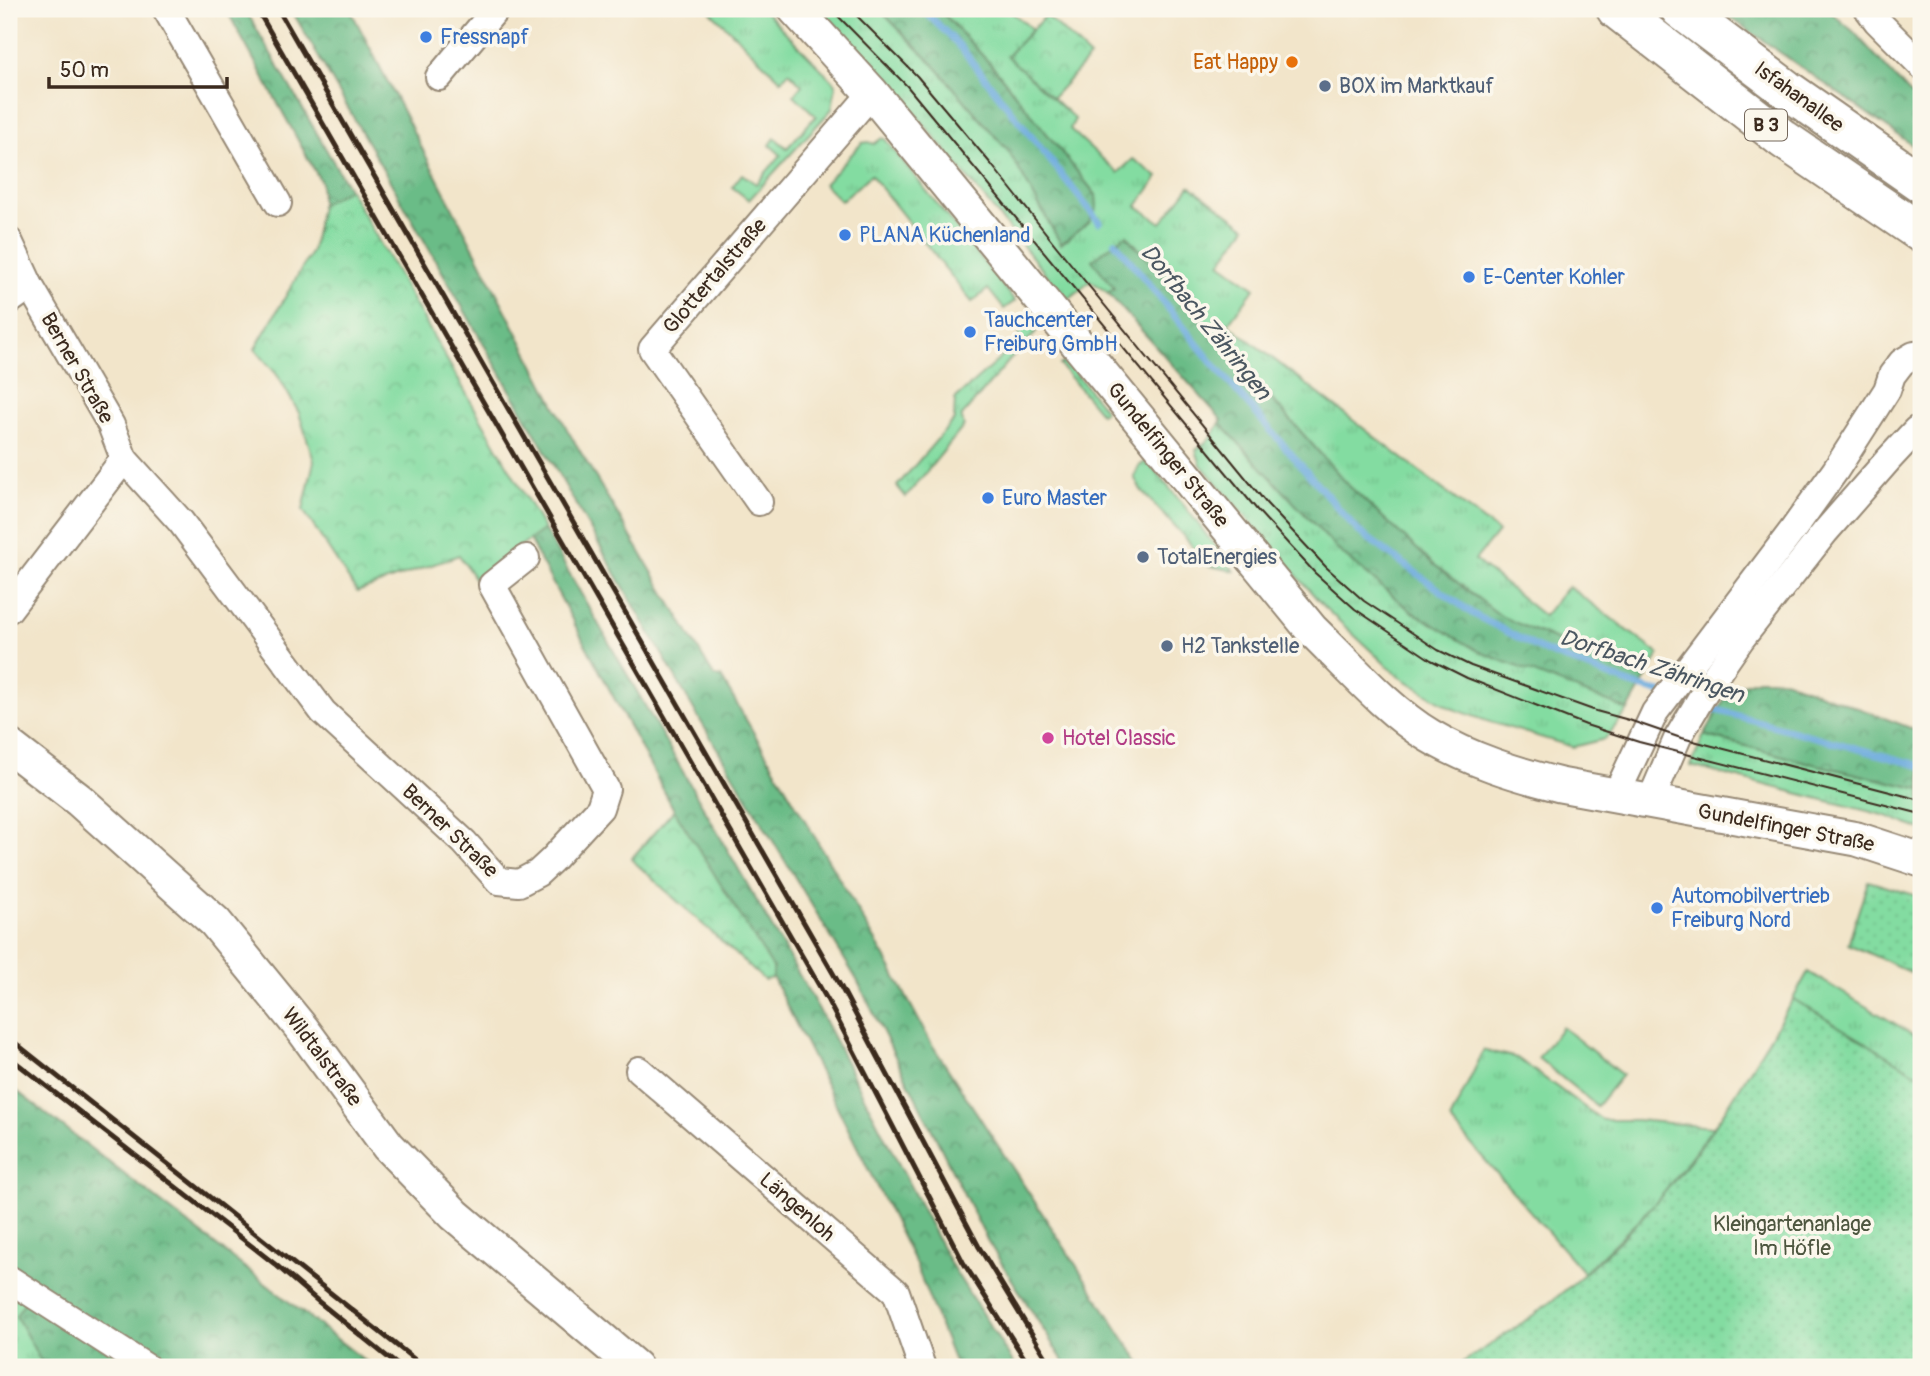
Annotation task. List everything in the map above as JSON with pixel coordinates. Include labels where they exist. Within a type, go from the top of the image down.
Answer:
[{"type":"highway","name":"Isfahanallee","points":[[1616,9],[1783,139],[1921,233]]},
{"type":"highway","name":"Isfahanallee","points":[[1680,9],[1786,89],[1921,183]]},
{"type":"street","points":[[166,9],[278,203]]},
{"type":"street","points":[[439,78],[496,9]]},
{"type":"street","name":"Gundelfinger Straße","points":[[795,9],[872,93],[1311,629],[1389,705],[1428,735],[1456,750],[1520,775],[1560,785],[1857,839],[1921,860]]},
{"type":"street","points":[[1868,9],[1921,65]]},
{"type":"street","name":"Glottertalstraße","points":[[759,502],[652,349],[872,93]]},
{"type":"street","name":"Berner Straße","points":[[9,241],[30,286],[111,425],[124,459],[181,522],[323,712],[464,842],[499,881],[519,883],[538,873],[552,860],[600,808],[606,789],[492,585],[526,558]]},
{"type":"street","points":[[9,301],[30,286]]},
{"type":"street","points":[[1616,795],[1655,712],[1835,471],[1887,390],[1892,374],[1902,362],[1921,354]]},
{"type":"street","points":[[1650,802],[1686,722],[1741,639],[1825,532],[1888,460],[1919,430],[1906,426],[1898,419],[1888,401],[1887,390]]},
{"type":"street","points":[[9,609],[124,459]]},
{"type":"street","name":"Wildtalstraße","points":[[9,746],[79,800],[215,922],[303,1030],[388,1146],[455,1215],[635,1367]]},
{"type":"street","name":"Längenloh","points":[[639,1070],[896,1292],[922,1367]]},
{"type":"street","points":[[9,1279],[146,1367]]},
{"type":"green space","points":[[226,9],[245,9],[349,189],[321,205],[321,182]]},
{"type":"green space","points":[[291,9],[350,9],[568,431],[714,676],[721,677],[885,957],[931,1043],[1144,1367],[1067,1367],[987,1240],[857,980],[700,720]]},
{"type":"green space","points":[[708,9],[763,9],[836,84],[832,109],[749,200],[732,187],[742,174],[756,184],[781,155],[770,145],[775,138],[787,148],[816,116],[794,95],[802,85],[789,72],[781,80]]},
{"type":"green space","points":[[820,9],[879,9],[934,65],[1009,152],[1061,244],[1096,195],[995,69],[939,9],[1008,9],[1032,29],[1007,56],[1075,119],[1070,129],[1118,173],[1133,159],[1158,177],[1137,206],[1161,223],[1190,186],[1246,227],[1220,263],[1255,288],[1228,324],[1498,532],[1475,560],[1544,616],[1568,586],[1659,654],[1646,678],[1502,617],[1432,563],[1349,486],[1127,235],[1114,288],[1108,293],[1091,281],[1067,300],[897,91]]},
{"type":"green space","points":[[879,9],[939,9],[995,69],[1096,195],[1097,207],[1089,222],[1061,244],[1009,152],[934,65]]},
{"type":"green space","points":[[1718,9],[1827,9],[1854,32],[1909,93],[1921,101],[1921,151]]},
{"type":"green space","points":[[1046,15],[1090,57],[1052,98],[1007,56]]},
{"type":"green space","points":[[882,138],[1015,301],[1004,309],[988,289],[972,302],[871,175],[841,201],[824,184],[862,143],[874,144]]},
{"type":"green space","points":[[349,189],[544,529],[475,579],[459,555],[357,592],[303,510],[314,461],[299,413],[278,376],[255,349],[312,251],[321,205]]},
{"type":"green space","points":[[1126,235],[1349,486],[1432,563],[1502,617],[1646,678],[1628,710],[1480,652],[1411,611],[1339,551],[1220,423],[1222,420],[1108,293],[1114,288],[1092,260]]},
{"type":"green space","points":[[1028,317],[1032,318],[1038,327],[1035,334],[961,417],[964,426],[906,497],[897,486],[954,420],[955,399],[1014,346]]},
{"type":"green space","points":[[1066,361],[1105,410],[1101,414],[1060,365]]},
{"type":"green space","points":[[1220,423],[1339,551],[1411,611],[1628,710],[1605,739],[1573,747],[1451,708],[1397,675],[1324,607],[1201,465],[1196,450],[1212,437]]},
{"type":"green space","points":[[1147,461],[1234,571],[1206,565],[1188,541],[1141,490],[1134,477],[1139,466]]},
{"type":"green space","points":[[544,529],[818,1008],[950,1263],[1016,1367],[956,1367],[916,1265],[773,978],[773,968],[674,810],[529,539]]},
{"type":"green space","points":[[1758,679],[1782,679],[1921,732],[1921,789],[1704,735],[1727,695],[1737,686]]},
{"type":"green space","points":[[1704,735],[1921,789],[1921,830],[1887,816],[1691,766]]},
{"type":"green space","points":[[674,810],[773,968],[773,978],[764,980],[631,859]]},
{"type":"green space","points":[[1868,881],[1921,897],[1921,977],[1848,944]]},
{"type":"green space","points":[[1808,972],[1921,1039],[1921,1076],[1793,999]]},
{"type":"green space","name":"Kleingartenanlage Im Höfle","points":[[1793,999],[1921,1076],[1921,1367],[1456,1367],[1556,1298],[1606,1254],[1653,1206],[1716,1124]]},
{"type":"green space","points":[[1562,1027],[1622,1075],[1597,1106],[1538,1058]]},
{"type":"green space","points":[[1484,1050],[1517,1058],[1602,1120],[1636,1120],[1713,1127],[1663,1194],[1584,1273],[1450,1120]]},
{"type":"green space","points":[[9,1085],[373,1367],[44,1367],[16,1316],[37,1282],[9,1264]]},
{"type":"green space","points":[[9,1264],[37,1282],[17,1316],[44,1367],[9,1367]]},
{"type":"waterway","name":"Dorfbach Zähringen","points":[[922,9],[958,44],[1099,222]]},
{"type":"waterway","name":"Dorfbach Zähringen","points":[[1115,242],[1214,365],[1358,531],[1473,614],[1542,650],[1661,693]]},
{"type":"waterway","name":"Dorfbach Zähringen","points":[[1702,706],[1921,766]]},
{"type":"tram line","points":[[831,9],[907,86],[1258,511],[1315,573],[1355,609],[1431,660],[1467,678],[1586,725],[1639,742],[1921,814]]},
{"type":"tram line","points":[[850,9],[917,76],[1267,504],[1326,567],[1364,601],[1438,650],[1471,666],[1596,711],[1678,737],[1921,800]]},
{"type":"railway","points":[[257,9],[828,1001],[963,1262],[1030,1367]]},
{"type":"railway","points":[[278,9],[841,987],[979,1247],[1052,1367]]},
{"type":"railway","points":[[9,1038],[424,1367]]},
{"type":"railway","points":[[9,1057],[276,1265],[400,1367]]},
{"type":"place","name":"Fressnapf","points":[[426,37]]},
{"type":"place","name":"Eat Happy","points":[[1292,62]]},
{"type":"place","name":"BOX im Marktkauf","points":[[1325,86]]},
{"type":"place","name":"PLANA Küchenland","points":[[845,235]]},
{"type":"place","name":"E-Center Kohler","points":[[1469,277]]},
{"type":"place","name":"Tauchcenter Freiburg GmbH","points":[[970,332]]},
{"type":"place","name":"Euro Master","points":[[988,498]]},
{"type":"place","name":"TotalEnergies","points":[[1143,557]]},
{"type":"place","name":"H2 Tankstelle","points":[[1167,646]]},
{"type":"place","name":"Hotel Classic","points":[[1048,738]]},
{"type":"place","name":"Automobilvertrieb Freiburg Nord","points":[[1657,908]]}]
